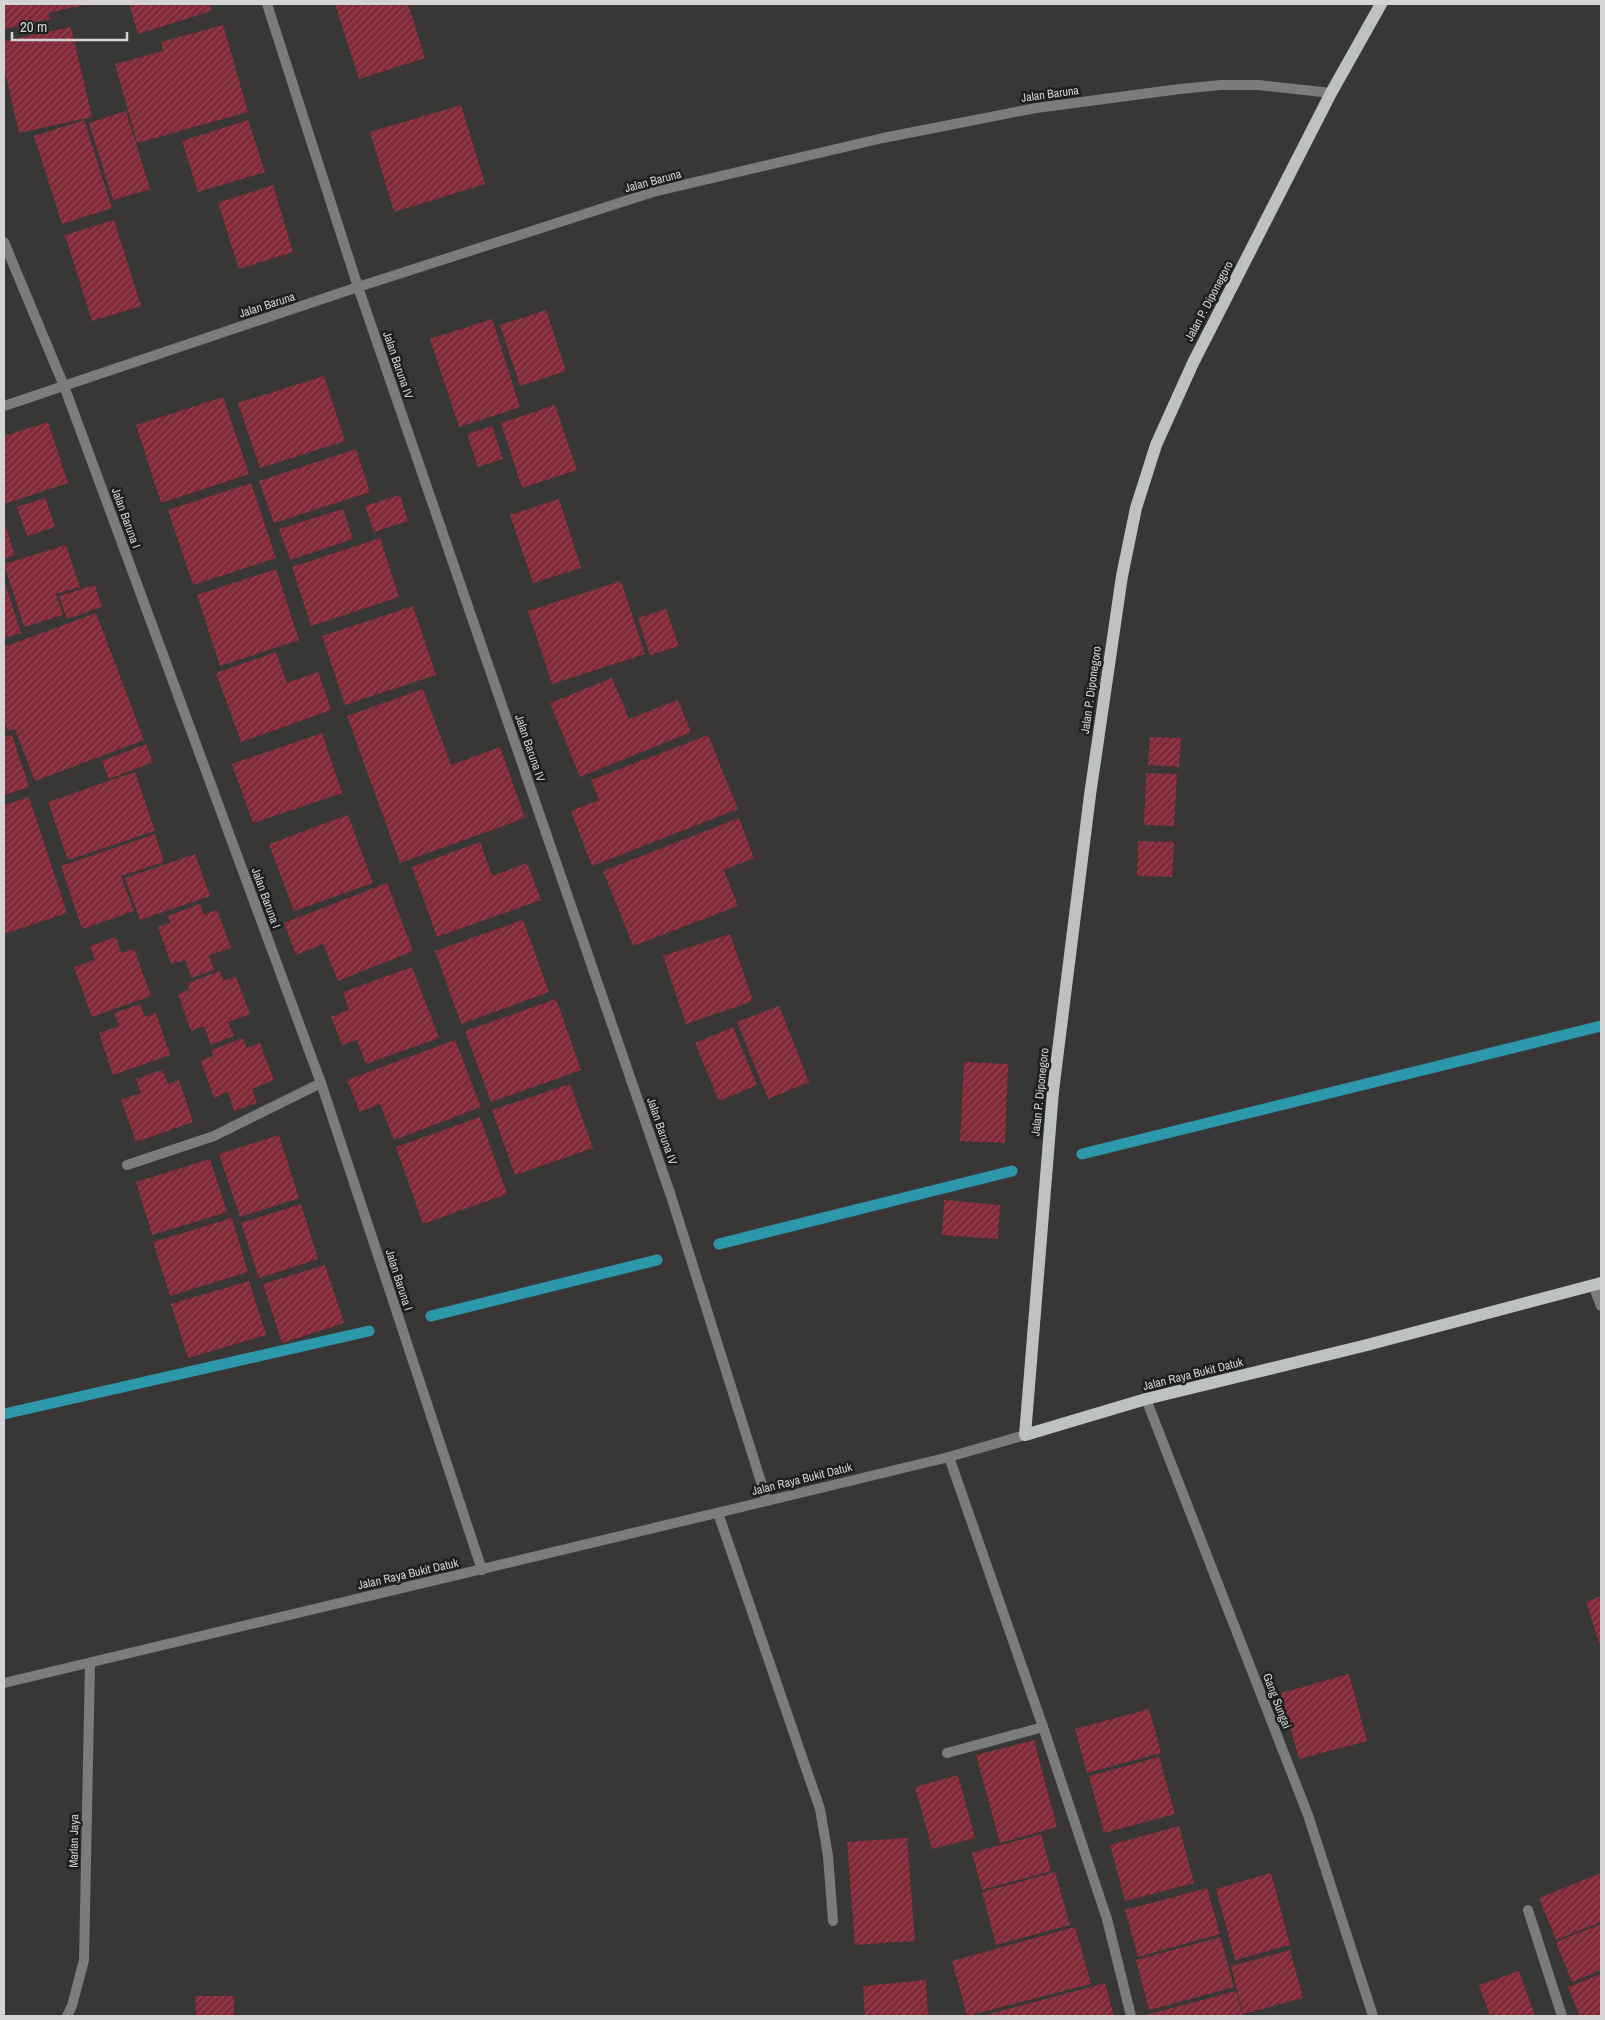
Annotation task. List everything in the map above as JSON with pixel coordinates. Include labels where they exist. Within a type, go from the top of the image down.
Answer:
[{"type":"main road","name":"Jalan P. Diponegoro","points":[[1025,1435],[1053,1091],[1090,795],[1122,576],[1136,508],[1156,445],[1193,363],[1331,93],[1381,4]]},
{"type":"main road","name":"Jalan Raya Bukit Datuk","points":[[1025,1435],[1146,1399],[1367,1345],[1597,1284]]},
{"type":"street","name":"Jalan Baruna IV","points":[[267,4],[358,288],[671,1196],[766,1501]]},
{"type":"street","name":"Jalan Baruna","points":[[4,406],[653,192],[883,138],[1036,108],[1221,85],[1258,85],[1331,93]]},
{"type":"street","name":"Jalan Baruna I","points":[[4,242],[64,386],[321,1083],[482,1570]]},
{"type":"street","points":[[127,1165],[214,1136],[321,1083]]},
{"type":"street","points":[[1597,1284],[1601,1306]]},
{"type":"street","name":"Gang Sungai","points":[[1146,1399],[1308,1815],[1373,2016]]},
{"type":"street","name":"Jalan Raya Bukit Datuk","points":[[4,1683],[949,1457],[1025,1435]]},
{"type":"street","points":[[949,1457],[1043,1727],[1107,1919],[1131,2016]]},
{"type":"street","points":[[718,1513],[820,1810],[828,1856],[833,1921]]},
{"type":"street","name":"Marlan Jaya","points":[[66,2016],[72,2006],[84,1960],[90,1663]]},
{"type":"street","points":[[947,1753],[1043,1727]]},
{"type":"street","points":[[1528,1910],[1562,2016]]},
{"type":"building","points":[[4,4],[84,5],[48,13],[50,19],[4,29]]},
{"type":"building","points":[[129,4],[209,4],[211,11],[138,34]]},
{"type":"building","points":[[335,4],[408,4],[425,58],[359,79]]},
{"type":"building","points":[[223,25],[248,112],[137,143],[115,64],[163,51],[161,42]]},
{"type":"building","points":[[71,27],[92,117],[19,133],[4,67],[4,41]]},
{"type":"building","points":[[461,105],[485,184],[394,212],[370,132]]},
{"type":"building","points":[[126,111],[150,189],[113,200],[89,123]]},
{"type":"building","points":[[84,120],[112,208],[62,224],[34,136]]},
{"type":"building","points":[[248,120],[265,172],[198,192],[182,141]]},
{"type":"building","points":[[273,185],[293,252],[239,269],[218,203]]},
{"type":"building","points":[[114,220],[141,306],[92,321],[65,235]]},
{"type":"building","points":[[546,310],[566,371],[520,386],[500,325]]},
{"type":"building","points":[[492,319],[520,407],[459,427],[430,339]]},
{"type":"building","points":[[324,376],[345,441],[260,468],[238,403]]},
{"type":"building","points":[[223,397],[249,474],[161,503],[136,425]]},
{"type":"building","points":[[555,405],[577,470],[522,488],[501,423]]},
{"type":"building","points":[[48,422],[68,483],[4,504],[4,436]]},
{"type":"building","points":[[492,426],[503,459],[478,467],[467,434]]},
{"type":"building","points":[[356,449],[370,492],[274,523],[259,481]]},
{"type":"building","points":[[251,483],[276,558],[193,585],[168,510]]},
{"type":"building","points":[[400,495],[408,521],[374,532],[365,506]]},
{"type":"building","points":[[45,498],[55,527],[27,536],[17,507]]},
{"type":"building","points":[[559,499],[581,568],[533,583],[510,515]]},
{"type":"building","points":[[343,509],[353,539],[290,560],[279,529]]},
{"type":"building","points":[[4,522],[15,555],[4,559]]},
{"type":"building","points":[[380,538],[399,597],[311,626],[292,567]]},
{"type":"building","points":[[66,545],[80,587],[56,594],[63,615],[24,627],[4,564]]},
{"type":"building","points":[[276,569],[299,640],[220,666],[197,595]]},
{"type":"building","points":[[4,580],[21,633],[4,638]]},
{"type":"building","points":[[621,581],[645,654],[552,684],[528,611]]},
{"type":"building","points":[[95,585],[102,607],[67,619],[59,596]]},
{"type":"building","points":[[413,606],[436,675],[345,705],[322,636]]},
{"type":"building","points":[[666,609],[679,646],[650,655],[638,618]]},
{"type":"building","points":[[96,613],[144,740],[35,781],[15,729],[8,731],[4,721],[4,647]]},
{"type":"building","points":[[276,652],[287,683],[318,672],[331,710],[241,742],[216,673]]},
{"type":"building","points":[[612,678],[629,719],[678,700],[691,732],[580,777],[550,703]]},
{"type":"building","points":[[423,689],[451,765],[500,747],[525,818],[400,863],[347,716]]},
{"type":"building","points":[[322,733],[342,793],[253,823],[232,764]]},
{"type":"building","points":[[12,735],[29,787],[4,795],[4,737]]},
{"type":"building","points":[[708,735],[738,809],[592,866],[571,811],[599,800],[591,780]]},
{"type":"building","points":[[1150,737],[1181,738],[1179,767],[1148,765]]},
{"type":"building","points":[[146,744],[153,762],[109,779],[102,761]]},
{"type":"building","points":[[135,772],[155,831],[68,860],[48,802]]},
{"type":"building","points":[[1146,773],[1177,774],[1174,826],[1144,825]]},
{"type":"building","points":[[29,797],[67,913],[4,934],[4,805]]},
{"type":"building","points":[[348,815],[373,883],[294,911],[269,844]]},
{"type":"building","points":[[739,818],[754,858],[724,870],[738,906],[633,946],[603,871]]},
{"type":"building","points":[[155,834],[164,862],[121,876],[134,911],[82,929],[61,866]]},
{"type":"building","points":[[1138,841],[1174,842],[1172,877],[1137,876]]},
{"type":"building","points":[[480,842],[492,876],[527,863],[541,900],[437,937],[412,867]]},
{"type":"building","points":[[195,854],[210,896],[140,920],[125,878]]},
{"type":"building","points":[[387,883],[413,951],[338,981],[323,944],[296,955],[284,923]]},
{"type":"building","points":[[200,904],[204,915],[217,910],[231,948],[209,955],[214,970],[191,978],[185,960],[171,964],[158,927],[170,923],[168,916]]},
{"type":"building","points":[[523,920],[549,992],[461,1024],[435,951]]},
{"type":"building","points":[[730,934],[753,1001],[686,1024],[663,956]]},
{"type":"building","points":[[116,937],[121,953],[134,949],[151,996],[92,1017],[74,967],[95,960],[90,946]]},
{"type":"building","points":[[412,967],[439,1038],[366,1064],[357,1040],[342,1045],[331,1017],[349,1010],[343,992]]},
{"type":"building","points":[[220,971],[223,981],[236,977],[250,1014],[228,1022],[234,1036],[211,1045],[204,1026],[191,1031],[178,994],[189,990],[188,983]]},
{"type":"building","points":[[556,999],[581,1070],[491,1102],[465,1031]]},
{"type":"building","points":[[140,1004],[145,1017],[156,1013],[170,1055],[113,1075],[99,1033],[119,1026],[114,1013]]},
{"type":"building","points":[[779,1006],[809,1082],[768,1099],[737,1022]]},
{"type":"building","points":[[733,1027],[757,1085],[719,1101],[695,1043]]},
{"type":"building","points":[[243,1038],[247,1048],[260,1043],[274,1080],[252,1089],[257,1103],[234,1111],[228,1092],[214,1098],[201,1061],[213,1056],[211,1050]]},
{"type":"building","points":[[455,1040],[481,1107],[394,1140],[380,1104],[360,1112],[347,1080]]},
{"type":"building","points":[[964,1062],[1008,1064],[1005,1143],[960,1141]]},
{"type":"building","points":[[162,1070],[168,1084],[179,1080],[193,1122],[136,1142],[121,1100],[141,1093],[136,1079]]},
{"type":"building","points":[[570,1084],[593,1148],[515,1175],[492,1110]]},
{"type":"building","points":[[480,1117],[507,1194],[423,1224],[396,1147]]},
{"type":"building","points":[[279,1135],[299,1198],[240,1217],[219,1154]]},
{"type":"building","points":[[210,1159],[227,1212],[152,1235],[136,1182]]},
{"type":"building","points":[[944,1200],[1000,1205],[998,1239],[942,1235]]},
{"type":"building","points":[[301,1204],[318,1259],[259,1278],[241,1223]]},
{"type":"building","points":[[232,1218],[248,1272],[170,1296],[153,1242]]},
{"type":"building","points":[[325,1265],[344,1323],[282,1343],[263,1284]]},
{"type":"building","points":[[249,1281],[266,1335],[188,1358],[171,1304]]},
{"type":"building","points":[[1601,1596],[1601,1649],[1586,1602]]},
{"type":"building","points":[[1349,1674],[1367,1741],[1299,1759],[1281,1693]]},
{"type":"building","points":[[1149,1709],[1161,1753],[1087,1773],[1075,1729]]},
{"type":"building","points":[[1034,1740],[1057,1827],[1000,1843],[976,1755]]},
{"type":"building","points":[[1159,1757],[1175,1814],[1104,1833],[1089,1776]]},
{"type":"building","points":[[958,1775],[975,1838],[932,1849],[915,1787]]},
{"type":"building","points":[[1179,1826],[1194,1883],[1125,1901],[1110,1845]]},
{"type":"building","points":[[1041,1834],[1051,1871],[982,1890],[972,1853]]},
{"type":"building","points":[[907,1838],[915,1941],[855,1945],[847,1842]]},
{"type":"building","points":[[1055,1872],[1070,1925],[996,1945],[982,1892]]},
{"type":"building","points":[[1271,1873],[1290,1945],[1235,1960],[1216,1889]]},
{"type":"building","points":[[1601,1873],[1601,1922],[1556,1940],[1539,1898]]},
{"type":"building","points":[[1207,1888],[1220,1934],[1138,1957],[1125,1910]]},
{"type":"building","points":[[1601,1924],[1601,1970],[1572,1982],[1556,1942]]},
{"type":"building","points":[[1075,1927],[1091,1984],[967,2016],[952,1961]]},
{"type":"building","points":[[1220,1937],[1234,1987],[1149,2010],[1136,1960]]},
{"type":"building","points":[[1290,1950],[1303,1998],[1243,2014],[1231,1966]]},
{"type":"building","points":[[1519,1971],[1535,2016],[1490,2016],[1479,1985]]},
{"type":"building","points":[[1601,1974],[1601,2016],[1580,2016],[1568,1987]]},
{"type":"building","points":[[926,1980],[928,2016],[865,2016],[863,1986]]},
{"type":"building","points":[[1105,1983],[1114,2016],[982,2016]]},
{"type":"building","points":[[1236,1991],[1243,2016],[1142,2016]]},
{"type":"building","points":[[195,1996],[234,1996],[234,2016],[196,2016]]},
{"type":"waterway","points":[[1082,1154],[1601,1026]]},
{"type":"waterway","points":[[719,1244],[1012,1171]]},
{"type":"waterway","points":[[431,1316],[657,1260]]},
{"type":"waterway","points":[[4,1414],[369,1331]]}]
